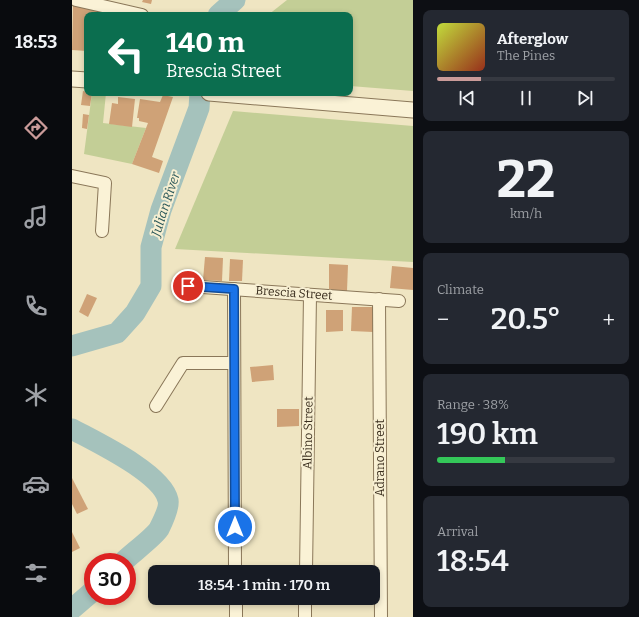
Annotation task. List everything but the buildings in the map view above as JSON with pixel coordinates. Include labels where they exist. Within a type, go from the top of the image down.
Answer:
[{"type":"street","points":[[76,0],[129,12]]},
{"type":"street","points":[[72,79],[84,80]]},
{"type":"street","points":[[240,96],[413,110]]},
{"type":"street","points":[[72,176],[105,183],[102,231]]},
{"type":"street","name":"Brescia Street","points":[[188,286],[399,301]]},
{"type":"street","points":[[234,289],[235,565]]},
{"type":"street","name":"Albino Street","points":[[306,565],[310,295]]},
{"type":"street","name":"Adrano Street","points":[[379,299],[380,617]]},
{"type":"street","points":[[156,406],[183,363],[234,363]]},
{"type":"street","points":[[236,605],[236,617]]},
{"type":"street","points":[[305,605],[305,617]]},
{"type":"green space","points":[[287,0],[413,0],[413,91],[353,86],[353,12],[272,12]]},
{"type":"green space","points":[[92,96],[106,96],[103,123],[146,128],[132,164],[84,154]]},
{"type":"green space","points":[[233,111],[413,126],[413,262],[175,249]]},
{"type":"waterway","name":"Julian River","points":[[221,12],[235,0]]},
{"type":"waterway","name":"Julian River","points":[[72,346],[117,333],[135,313],[151,286],[151,247],[161,210],[199,108],[200,96]]},
{"type":"waterway","name":"Julian River","points":[[72,429],[127,459],[141,469],[154,479],[163,490],[168,500],[167,511],[159,529],[133,553]]},
{"type":"waterway","name":"Julian River","points":[[72,609],[84,599]]},
{"type":"route","points":[[188,286],[234,289],[235,527]]}]
